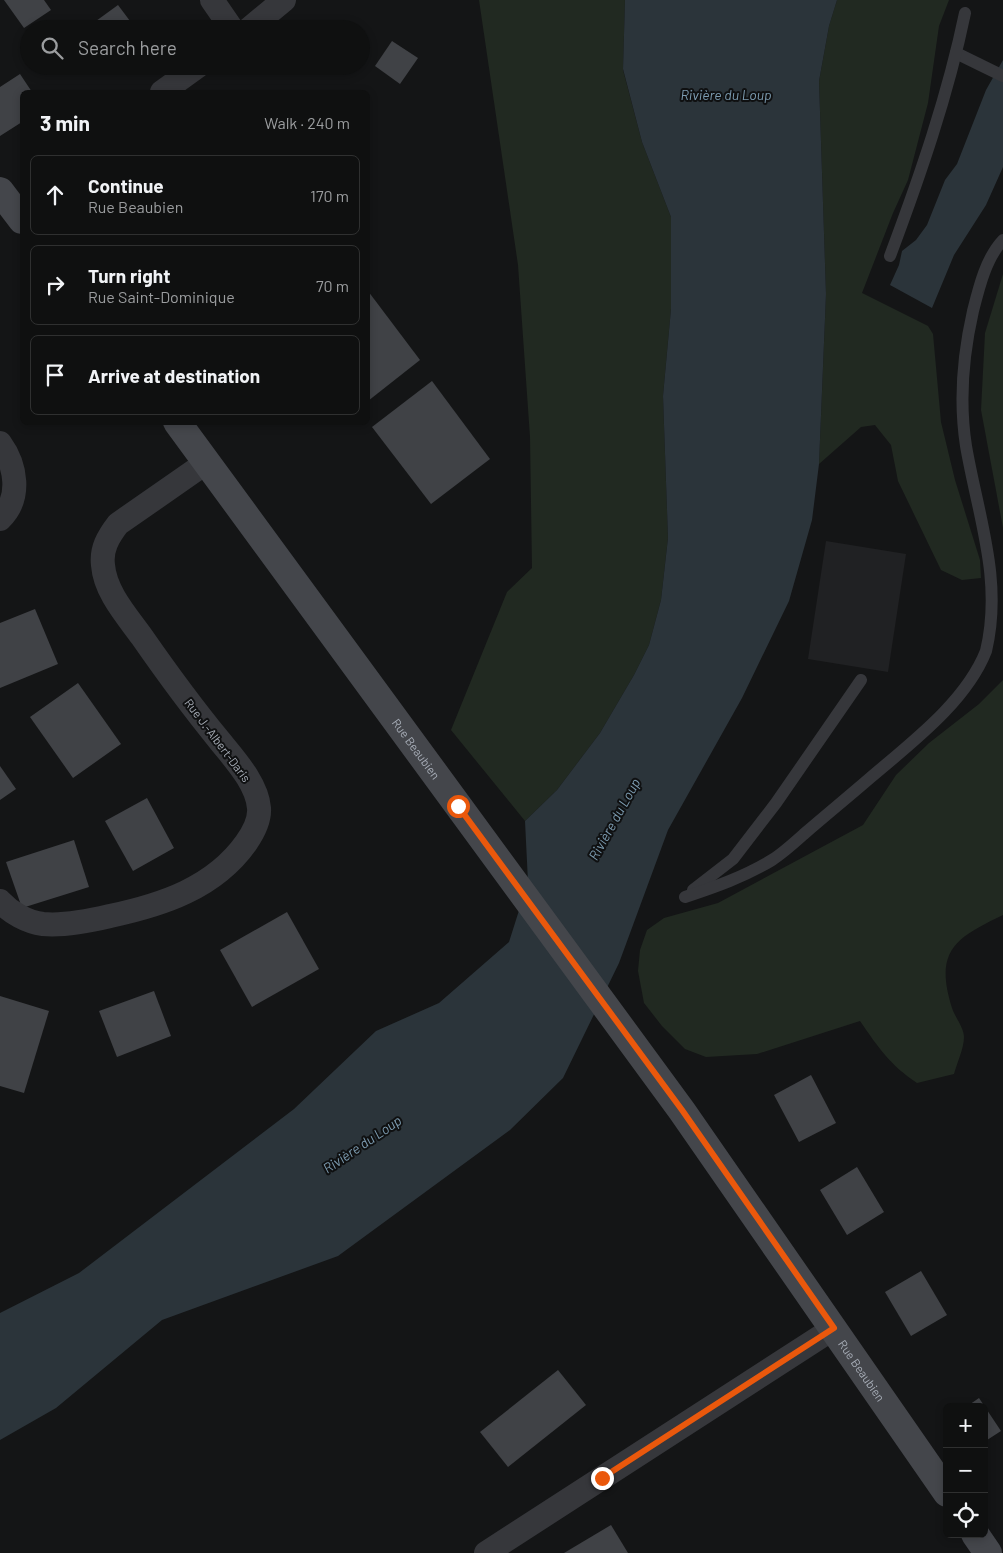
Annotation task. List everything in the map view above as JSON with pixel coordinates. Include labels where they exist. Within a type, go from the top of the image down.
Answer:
[{"type":"main road","name":"Rue Beaubien","points":[[179,425],[682,1110],[943,1487]]},
{"type":"main road","points":[[978,1538],[988,1553]]},
{"type":"street","points":[[212,0],[226,20]]},
{"type":"street","points":[[260,20],[284,0]]},
{"type":"street","points":[[165,90],[186,75]]},
{"type":"street","points":[[0,443],[15,474],[14,496],[0,519]]},
{"type":"street","name":"Rue J.-Albert-Daris","points":[[0,901],[23,918],[42,924],[97,919],[147,908],[187,893],[219,872],[240,852],[254,831],[260,809],[255,791],[236,762],[184,696],[118,603],[106,583],[102,567],[102,553],[108,538],[118,524],[207,462]]},
{"type":"street","points":[[486,1553],[834,1328]]},
{"type":"lane","points":[[890,256],[914,192],[956,53],[965,13]]},
{"type":"lane","points":[[956,53],[1003,76]]},
{"type":"lane","points":[[861,680],[776,803],[733,859],[685,896],[733,881],[774,859],[931,723],[970,682],[986,651],[995,621],[998,583],[993,549],[966,447],[961,402],[966,341],[976,297],[994,250],[1003,240]]},
{"type":"shaded area","points":[[479,0],[625,0],[623,70],[642,142],[671,217],[671,309],[663,396],[668,538],[661,600],[649,645],[600,733],[557,790],[525,821],[451,730],[507,592],[532,568],[530,437],[518,265]]},
{"type":"shaded area","points":[[837,0],[949,0],[939,26],[928,103],[908,180],[862,293],[928,326],[933,334],[941,422],[955,480],[980,560],[981,578],[962,580],[941,570],[898,481],[891,445],[875,425],[861,427],[819,464],[826,294],[819,81],[829,26]]},
{"type":"shaded area","points":[[1003,274],[1003,528],[981,410],[985,333]]},
{"type":"shaded area","points":[[826,541],[906,554],[888,672],[808,659]]},
{"type":"shaded area","points":[[1003,680],[1003,915],[972,931],[961,940],[953,949],[948,960],[946,973],[947,989],[952,1008],[963,1030],[964,1037],[962,1051],[954,1074],[917,1083],[892,1062],[860,1021],[757,1054],[706,1057],[685,1049],[662,1026],[644,1003],[638,971],[640,950],[647,930],[664,918],[718,903],[863,825],[896,775],[929,743],[979,704]]},
{"type":"water","name":"Rivière du Loup","points":[[625,0],[837,0],[829,26],[819,81],[826,294],[819,464],[812,520],[789,601],[742,698],[668,830],[619,963],[563,1078],[510,1130],[338,1256],[162,1320],[56,1408],[0,1440],[0,1313],[79,1273],[294,1109],[376,1031],[439,1003],[509,942],[528,882],[525,821],[557,790],[600,733],[649,645],[661,600],[668,538],[663,396],[671,309],[671,217],[642,142],[623,69]]},
{"type":"water","points":[[1003,60],[1003,167],[986,205],[954,255],[932,308],[890,285],[899,265],[902,251],[916,240],[927,225],[945,180],[957,164],[986,90]]},
{"type":"building","points":[[4,0],[44,0],[51,10],[36,20],[20,20],[20,22]]},
{"type":"building","points":[[118,5],[129,20],[97,20]]},
{"type":"building","points":[[392,41],[418,58],[400,84],[375,66]]},
{"type":"building","points":[[20,74],[31,90],[20,90],[20,123],[0,136],[0,87]]},
{"type":"building","points":[[370,294],[420,360],[370,399]]},
{"type":"building","points":[[432,381],[490,459],[431,504],[372,427]]},
{"type":"building","points":[[35,609],[58,664],[0,688],[0,623]]},
{"type":"building","points":[[78,683],[121,744],[73,778],[30,717]]},
{"type":"building","points":[[0,766],[16,789],[0,800]]},
{"type":"building","points":[[147,798],[174,848],[133,871],[105,821]]},
{"type":"building","points":[[74,840],[89,887],[22,908],[6,862]]},
{"type":"building","points":[[287,912],[319,969],[252,1007],[220,950]]},
{"type":"building","points":[[154,991],[171,1036],[117,1057],[99,1011]]},
{"type":"building","points":[[0,996],[49,1011],[24,1093],[0,1086]]},
{"type":"building","points":[[811,1075],[836,1123],[799,1142],[774,1095]]},
{"type":"building","points":[[857,1167],[884,1212],[847,1235],[820,1190]]},
{"type":"building","points":[[921,1271],[947,1315],[911,1336],[885,1292]]},
{"type":"building","points":[[558,1370],[586,1405],[508,1467],[480,1432]]},
{"type":"building","points":[[979,1398],[982,1403],[972,1403]]},
{"type":"building","points":[[988,1412],[1001,1431],[988,1439]]},
{"type":"building","points":[[611,1525],[628,1553],[564,1553]]},
{"type":"route","points":[[458,806],[682,1110],[834,1328],[602,1478]]}]
